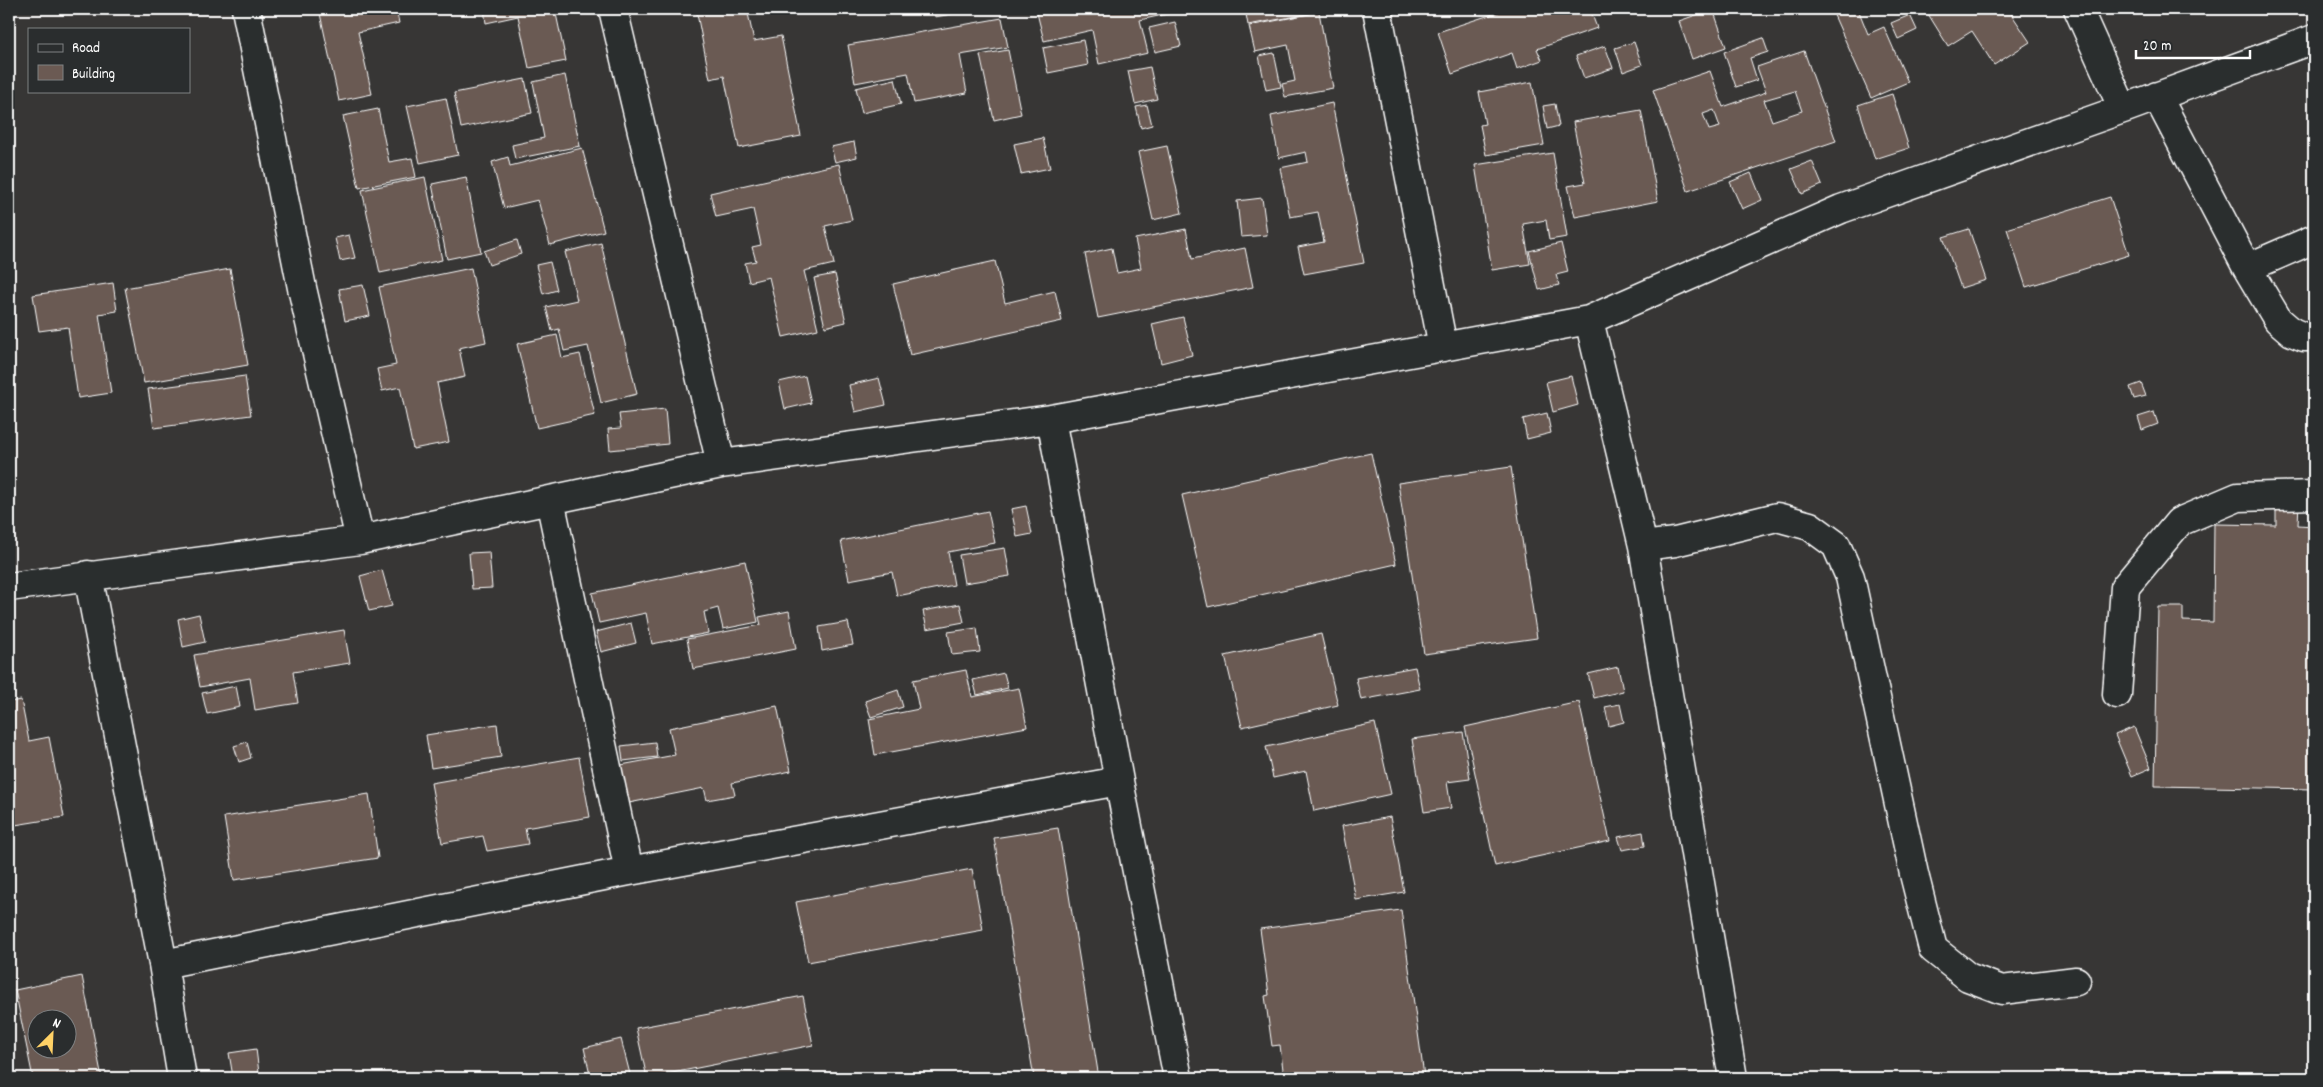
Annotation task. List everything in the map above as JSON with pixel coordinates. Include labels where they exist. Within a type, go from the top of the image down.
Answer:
[{"type":"street","points":[[246,9],[302,288],[360,540]]},
{"type":"street","points":[[614,9],[722,464]]},
{"type":"street","points":[[1377,9],[1443,347]]},
{"type":"street","points":[[2078,9],[2123,108]]},
{"type":"street","points":[[9,587],[360,540],[722,464],[1051,419],[1590,320],[1841,209],[2314,39]]},
{"type":"street","points":[[2157,96],[2247,268],[2278,320],[2292,332],[2304,337],[2314,337]]},
{"type":"street","points":[[2247,268],[2314,238]]},
{"type":"street","points":[[1590,320],[1643,546],[1733,1078]]},
{"type":"street","points":[[1051,419],[1119,781],[1178,1078]]},
{"type":"street","points":[[2117,694],[2125,587],[2179,522],[2238,497],[2314,496]]},
{"type":"street","points":[[550,500],[629,871]]},
{"type":"street","points":[[1643,546],[1675,542],[1777,516],[1810,526],[1836,546],[1850,577],[1914,874],[1933,949],[1968,977],[2002,990],[2076,982]]},
{"type":"street","points":[[88,575],[163,964],[182,1078]]},
{"type":"street","points":[[163,964],[629,871],[1119,781]]},
{"type":"building","points":[[319,9],[396,9],[399,23],[358,32],[372,94],[339,101]]},
{"type":"building","points":[[484,9],[555,9],[566,61],[529,68],[518,16],[486,23]]},
{"type":"building","points":[[696,9],[747,9],[754,41],[781,36],[801,136],[739,148],[724,76],[710,79]]},
{"type":"building","points":[[934,9],[951,9],[952,14],[935,17]]},
{"type":"building","points":[[1036,9],[1190,9],[1140,20],[1148,53],[1099,64],[1092,30],[1044,41]]},
{"type":"building","points":[[1245,9],[1312,9],[1313,13],[1248,25]]},
{"type":"building","points":[[1498,9],[1590,9],[1597,28],[1537,49],[1542,60],[1517,69],[1512,53],[1452,74],[1438,32],[1499,12]]},
{"type":"building","points":[[1713,9],[1726,47],[1692,59],[1679,21]]},
{"type":"building","points":[[1842,9],[1858,9],[1868,34],[1884,27],[1908,82],[1871,98],[1833,13]]},
{"type":"building","points":[[1925,9],[2008,9],[2030,42],[1994,65],[1972,31],[1948,46]]},
{"type":"building","points":[[1319,12],[1333,88],[1285,97],[1282,84],[1295,81],[1288,45],[1255,52],[1249,26]]},
{"type":"building","points":[[1910,15],[1917,30],[1898,39],[1891,23]]},
{"type":"building","points":[[1002,18],[1008,47],[960,55],[967,93],[914,103],[908,73],[855,83],[848,45]]},
{"type":"building","points":[[1175,22],[1181,46],[1155,52],[1149,28]]},
{"type":"building","points":[[1763,38],[1768,52],[1750,58],[1757,80],[1736,87],[1724,52]]},
{"type":"building","points":[[1083,40],[1088,65],[1048,73],[1043,48]]},
{"type":"building","points":[[1634,42],[1642,65],[1623,72],[1615,48]]},
{"type":"building","points":[[1605,46],[1613,68],[1584,78],[1576,56]]},
{"type":"building","points":[[1008,50],[1021,114],[994,120],[980,55]]},
{"type":"building","points":[[1804,51],[1836,141],[1688,191],[1653,90],[1710,71],[1723,107],[1766,92],[1757,67]],"holes":[[[1795,91],[1802,111],[1772,121],[1764,100]],[[1714,110],[1720,127],[1709,130],[1703,114]]]},
{"type":"building","points":[[1274,53],[1281,87],[1266,90],[1259,56]]},
{"type":"building","points":[[1150,67],[1157,99],[1135,104],[1128,71]]},
{"type":"building","points":[[565,75],[580,146],[515,159],[512,145],[544,138],[533,82]]},
{"type":"building","points":[[525,79],[532,113],[461,128],[454,93]]},
{"type":"building","points":[[895,79],[901,104],[862,113],[856,88]]},
{"type":"building","points":[[1532,82],[1544,145],[1486,155],[1480,125],[1485,124],[1479,92]]},
{"type":"building","points":[[1892,94],[1909,148],[1875,159],[1858,105]]},
{"type":"building","points":[[446,98],[458,155],[420,163],[407,106]]},
{"type":"building","points":[[1332,103],[1364,263],[1304,274],[1298,247],[1324,242],[1318,212],[1290,217],[1280,168],[1308,162],[1306,152],[1279,158],[1271,116]]},
{"type":"building","points":[[1555,104],[1559,126],[1547,129],[1543,106]]},
{"type":"building","points":[[1147,105],[1152,125],[1141,128],[1136,107]]},
{"type":"building","points":[[378,109],[389,162],[412,158],[416,177],[359,188],[343,116]]},
{"type":"building","points":[[1641,110],[1658,201],[1575,217],[1568,186],[1585,183],[1573,122]]},
{"type":"building","points":[[1043,138],[1050,168],[1021,174],[1014,144]]},
{"type":"building","points":[[854,142],[857,157],[835,162],[831,147]]},
{"type":"building","points":[[1167,146],[1182,213],[1153,220],[1138,152]]},
{"type":"building","points":[[582,148],[604,231],[550,245],[538,200],[504,208],[492,162],[508,157],[510,166]]},
{"type":"building","points":[[1553,153],[1567,237],[1549,240],[1546,220],[1523,224],[1530,264],[1492,270],[1475,165]]},
{"type":"building","points":[[1812,161],[1822,185],[1802,194],[1791,169]]},
{"type":"building","points":[[839,164],[852,220],[825,226],[834,264],[804,271],[818,329],[783,337],[769,277],[749,282],[745,263],[756,261],[752,247],[761,245],[753,209],[716,217],[710,193]]},
{"type":"building","points":[[1751,173],[1762,200],[1742,209],[1730,182]]},
{"type":"building","points":[[425,177],[442,260],[380,273],[362,190]]},
{"type":"building","points":[[466,177],[481,252],[447,259],[432,184]]},
{"type":"building","points":[[2110,197],[2129,255],[2026,287],[2007,229]]},
{"type":"building","points":[[1262,198],[1267,235],[1241,237],[1237,201]]},
{"type":"building","points":[[1186,229],[1192,259],[1245,248],[1253,287],[1098,318],[1085,254],[1112,248],[1117,273],[1141,268],[1135,239]]},
{"type":"building","points":[[1969,229],[1986,280],[1961,288],[1943,237]]},
{"type":"building","points":[[349,235],[355,258],[340,261],[335,238]]},
{"type":"building","points":[[517,240],[521,254],[489,265],[484,251]]},
{"type":"building","points":[[601,243],[637,394],[601,403],[588,346],[564,351],[559,329],[552,331],[546,307],[577,300],[565,252]]},
{"type":"building","points":[[1561,243],[1568,272],[1556,275],[1559,285],[1539,290],[1529,251]]},
{"type":"building","points":[[995,261],[1005,303],[1055,291],[1062,321],[910,355],[893,284]]},
{"type":"building","points":[[550,262],[557,290],[543,294],[536,265]]},
{"type":"building","points":[[471,268],[486,342],[459,348],[465,377],[437,383],[449,442],[413,449],[400,387],[382,391],[377,369],[396,365],[379,287]]},
{"type":"building","points":[[230,269],[248,365],[144,383],[125,288]]},
{"type":"building","points":[[835,274],[846,322],[825,327],[814,278]]},
{"type":"building","points":[[113,283],[117,311],[99,314],[111,393],[78,398],[68,327],[39,331],[33,295]]},
{"type":"building","points":[[363,285],[370,316],[345,321],[339,289]]},
{"type":"building","points":[[1183,317],[1192,355],[1161,363],[1152,324]]},
{"type":"building","points":[[557,335],[562,358],[580,354],[595,415],[537,428],[517,344]]},
{"type":"building","points":[[245,376],[251,415],[154,428],[148,389]]},
{"type":"building","points":[[805,376],[811,403],[785,409],[779,382]]},
{"type":"building","points":[[1571,376],[1578,405],[1553,412],[1546,382]]},
{"type":"building","points":[[879,378],[886,405],[855,412],[849,385]]},
{"type":"building","points":[[2141,383],[2146,396],[2134,399],[2130,387]]},
{"type":"building","points":[[665,409],[668,444],[610,450],[608,429],[621,428],[619,414]]},
{"type":"building","points":[[2154,412],[2158,424],[2142,430],[2138,417]]},
{"type":"building","points":[[1547,413],[1551,433],[1527,439],[1523,419]]},
{"type":"building","points":[[1371,453],[1396,564],[1208,607],[1182,495]]},
{"type":"building","points":[[1511,467],[1537,638],[1424,654],[1398,483]]},
{"type":"building","points":[[2276,501],[2299,501],[2298,525],[2314,526],[2314,789],[2155,786],[2158,607],[2183,607],[2183,621],[2213,622],[2214,524],[2276,525]]},
{"type":"building","points":[[1026,506],[1032,534],[1017,537],[1011,509]]},
{"type":"building","points":[[988,511],[995,543],[948,552],[954,585],[897,596],[892,572],[849,580],[841,541]]},
{"type":"building","points":[[1005,548],[1010,576],[964,583],[959,555]]},
{"type":"building","points":[[489,552],[492,588],[472,589],[469,553]]},
{"type":"building","points":[[745,561],[758,622],[723,629],[718,608],[704,612],[708,633],[652,644],[646,613],[599,623],[592,593]]},
{"type":"building","points":[[382,570],[392,606],[369,611],[360,576]]},
{"type":"building","points":[[960,604],[964,622],[927,629],[923,611]]},
{"type":"building","points":[[789,611],[796,649],[693,669],[687,639],[761,625],[759,617]]},
{"type":"building","points":[[199,614],[205,642],[183,647],[178,619]]},
{"type":"building","points":[[848,622],[853,645],[822,651],[819,627]]},
{"type":"building","points":[[631,623],[636,643],[601,652],[596,632]]},
{"type":"building","points":[[977,628],[980,652],[952,655],[948,632]]},
{"type":"building","points":[[344,630],[350,663],[293,672],[298,703],[255,710],[250,678],[200,687],[194,655]]},
{"type":"building","points":[[1321,634],[1338,705],[1242,727],[1225,656]]},
{"type":"building","points":[[1415,667],[1420,689],[1361,700],[1356,678]]},
{"type":"building","points":[[1618,667],[1623,691],[1594,698],[1588,674]]},
{"type":"building","points":[[966,670],[972,697],[1019,688],[1027,727],[875,755],[869,719],[919,709],[913,680]]},
{"type":"building","points":[[1004,673],[1008,688],[977,695],[973,680]]},
{"type":"building","points":[[236,686],[240,707],[207,714],[202,693]]},
{"type":"building","points":[[898,690],[903,707],[871,717],[865,701]]},
{"type":"building","points":[[21,700],[29,741],[49,737],[64,817],[9,826],[9,702]]},
{"type":"building","points":[[1579,702],[1610,841],[1495,866],[1465,727]]},
{"type":"building","points":[[1620,704],[1624,722],[1609,726],[1605,707]]},
{"type":"building","points":[[777,706],[791,771],[732,783],[735,795],[707,800],[704,788],[629,803],[621,765],[675,755],[669,728]]},
{"type":"building","points":[[1375,723],[1391,794],[1314,811],[1306,771],[1273,778],[1266,747]]},
{"type":"building","points":[[497,724],[501,757],[431,768],[426,735]]},
{"type":"building","points":[[2134,727],[2151,768],[2132,776],[2115,735]]},
{"type":"building","points":[[1463,732],[1470,779],[1447,782],[1451,808],[1424,812],[1412,739]]},
{"type":"building","points":[[247,742],[251,758],[239,762],[234,746]]},
{"type":"building","points":[[655,742],[657,757],[623,761],[621,746]]},
{"type":"building","points":[[579,757],[590,817],[525,828],[528,844],[487,851],[483,836],[442,843],[431,783]]},
{"type":"building","points":[[369,794],[378,858],[234,880],[224,817]]},
{"type":"building","points":[[1390,817],[1404,892],[1356,900],[1342,826]]},
{"type":"building","points":[[1058,828],[1099,1078],[1034,1078],[994,838]]},
{"type":"building","points":[[1643,832],[1645,846],[1622,850],[1618,837]]},
{"type":"building","points":[[972,869],[983,930],[808,962],[796,902]]},
{"type":"building","points":[[1401,910],[1424,1076],[1404,1078],[1284,1078],[1280,1045],[1272,1046],[1265,996],[1269,995],[1260,929]]},
{"type":"building","points":[[82,976],[102,1078],[33,1078],[29,1060],[78,1060],[78,1010],[28,1010],[28,1054],[15,990]]},
{"type":"building","points":[[803,996],[813,1045],[647,1078],[636,1028]]},
{"type":"building","points":[[621,1039],[631,1078],[591,1078],[584,1048]]},
{"type":"building","points":[[256,1049],[259,1073],[233,1077],[229,1053]]}]
